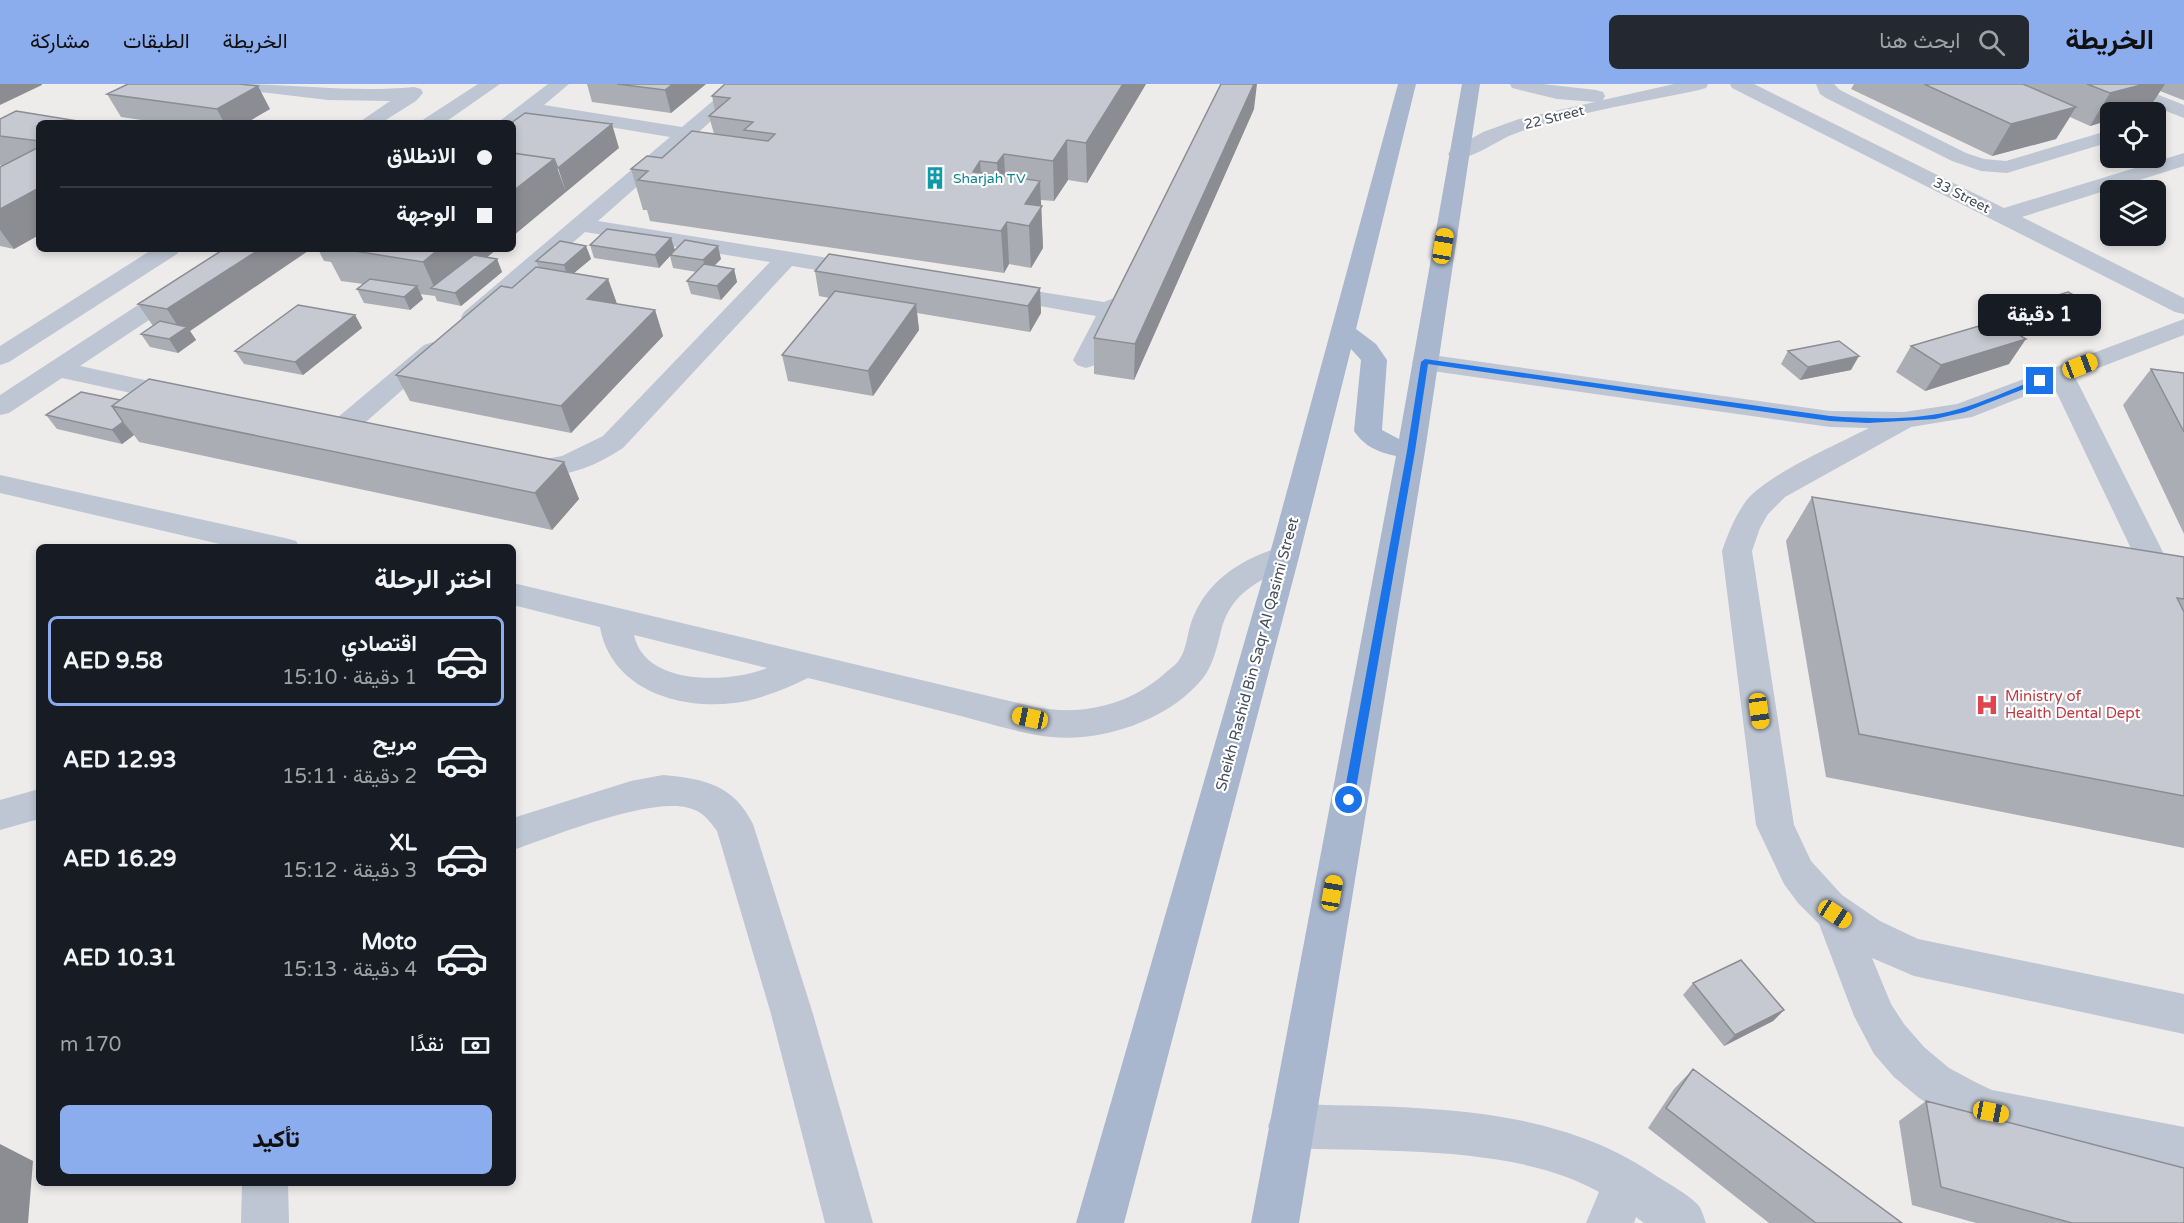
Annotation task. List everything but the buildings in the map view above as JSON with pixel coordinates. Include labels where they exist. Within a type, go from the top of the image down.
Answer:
[{"type":"main road","name":"Sheikh Rashid Bin Saqr Al Qasimi Street","points":[[1100,1223],[1284,557],[1407,84]]},
{"type":"main road","points":[[1275,1223],[1290,1126],[1411,451],[1471,84]]},
{"type":"main road","points":[[1342,331],[1367,349],[1374,360],[1368,431],[1373,438],[1383,444],[1411,451]]},
{"type":"street","points":[[243,84],[340,97],[372,97],[421,89]]},
{"type":"street","points":[[436,120],[491,84]]},
{"type":"street","points":[[511,120],[560,84]]},
{"type":"street","points":[[376,436],[330,427],[452,335],[744,84]]},
{"type":"street","name":"22 Street","points":[[1519,84],[1577,96],[1655,93]]},
{"type":"street","name":"22 Street","points":[[1458,154],[1490,136],[1526,123],[1699,84]]},
{"type":"street","name":"33 Street","points":[[1739,84],[2184,307]]},
{"type":"street","points":[[1825,84],[1827,90],[1833,94],[1959,157],[1981,165],[2007,167],[2100,140]]},
{"type":"street","points":[[2114,84],[2184,113]]},
{"type":"street","points":[[373,120],[421,89]]},
{"type":"street","points":[[528,108],[686,134]]},
{"type":"street","points":[[2166,119],[2184,113]]},
{"type":"street","points":[[2071,132],[2100,139]]},
{"type":"street","points":[[2003,216],[2184,159]]},
{"type":"street","points":[[580,225],[891,275]]},
{"type":"street","points":[[0,357],[164,252]]},
{"type":"street","points":[[0,407],[235,252]]},
{"type":"street","points":[[492,460],[527,468],[550,467],[574,463],[613,442],[787,258]]},
{"type":"street","points":[[972,288],[1116,301],[1086,360]]},
{"type":"street","points":[[1425,362],[1830,419],[1904,420],[1962,411],[2184,326]]},
{"type":"street","points":[[57,369],[202,400]]},
{"type":"street","points":[[2060,374],[2184,626]]},
{"type":"street","points":[[1904,420],[1775,490],[1757,508],[1745,528],[1737,551],[1775,825],[1785,854],[1805,885],[1835,914],[1873,939],[1914,957],[2184,1014]]},
{"type":"street","points":[[0,484],[267,544]]},
{"type":"street","points":[[516,595],[1051,723],[1094,721],[1135,711],[1168,692],[1193,667],[1210,613],[1218,597],[1240,578],[1284,557]]},
{"type":"street","points":[[615,619],[616,636],[622,651],[632,664],[647,675],[676,687],[710,692],[735,690],[760,684],[805,664]]},
{"type":"street","points":[[516,833],[631,796],[663,790],[693,794],[718,804],[734,824],[792,1014],[849,1223]]},
{"type":"street","points":[[0,815],[36,805]]},
{"type":"street","points":[[1835,914],[1875,1016],[1889,1040],[1909,1062],[1934,1083],[1960,1099],[1991,1112],[2184,1150]]},
{"type":"street","points":[[1290,1126],[1468,1135],[1522,1142],[1576,1157],[1627,1182],[1682,1223]]},
{"type":"street","points":[[1610,1223],[1627,1182]]},
{"type":"street","points":[[265,1186],[265,1223]]},
{"type":"place","name":"Sharjah TV","points":[[935,178]]},
{"type":"place","name":"Ministry of Health Dental Dept","points":[[1987,705]]},
{"type":"route","points":[[1349,800],[1425,362],[1830,419],[1868,421],[1935,417],[1962,411],[2040,381]]}]
